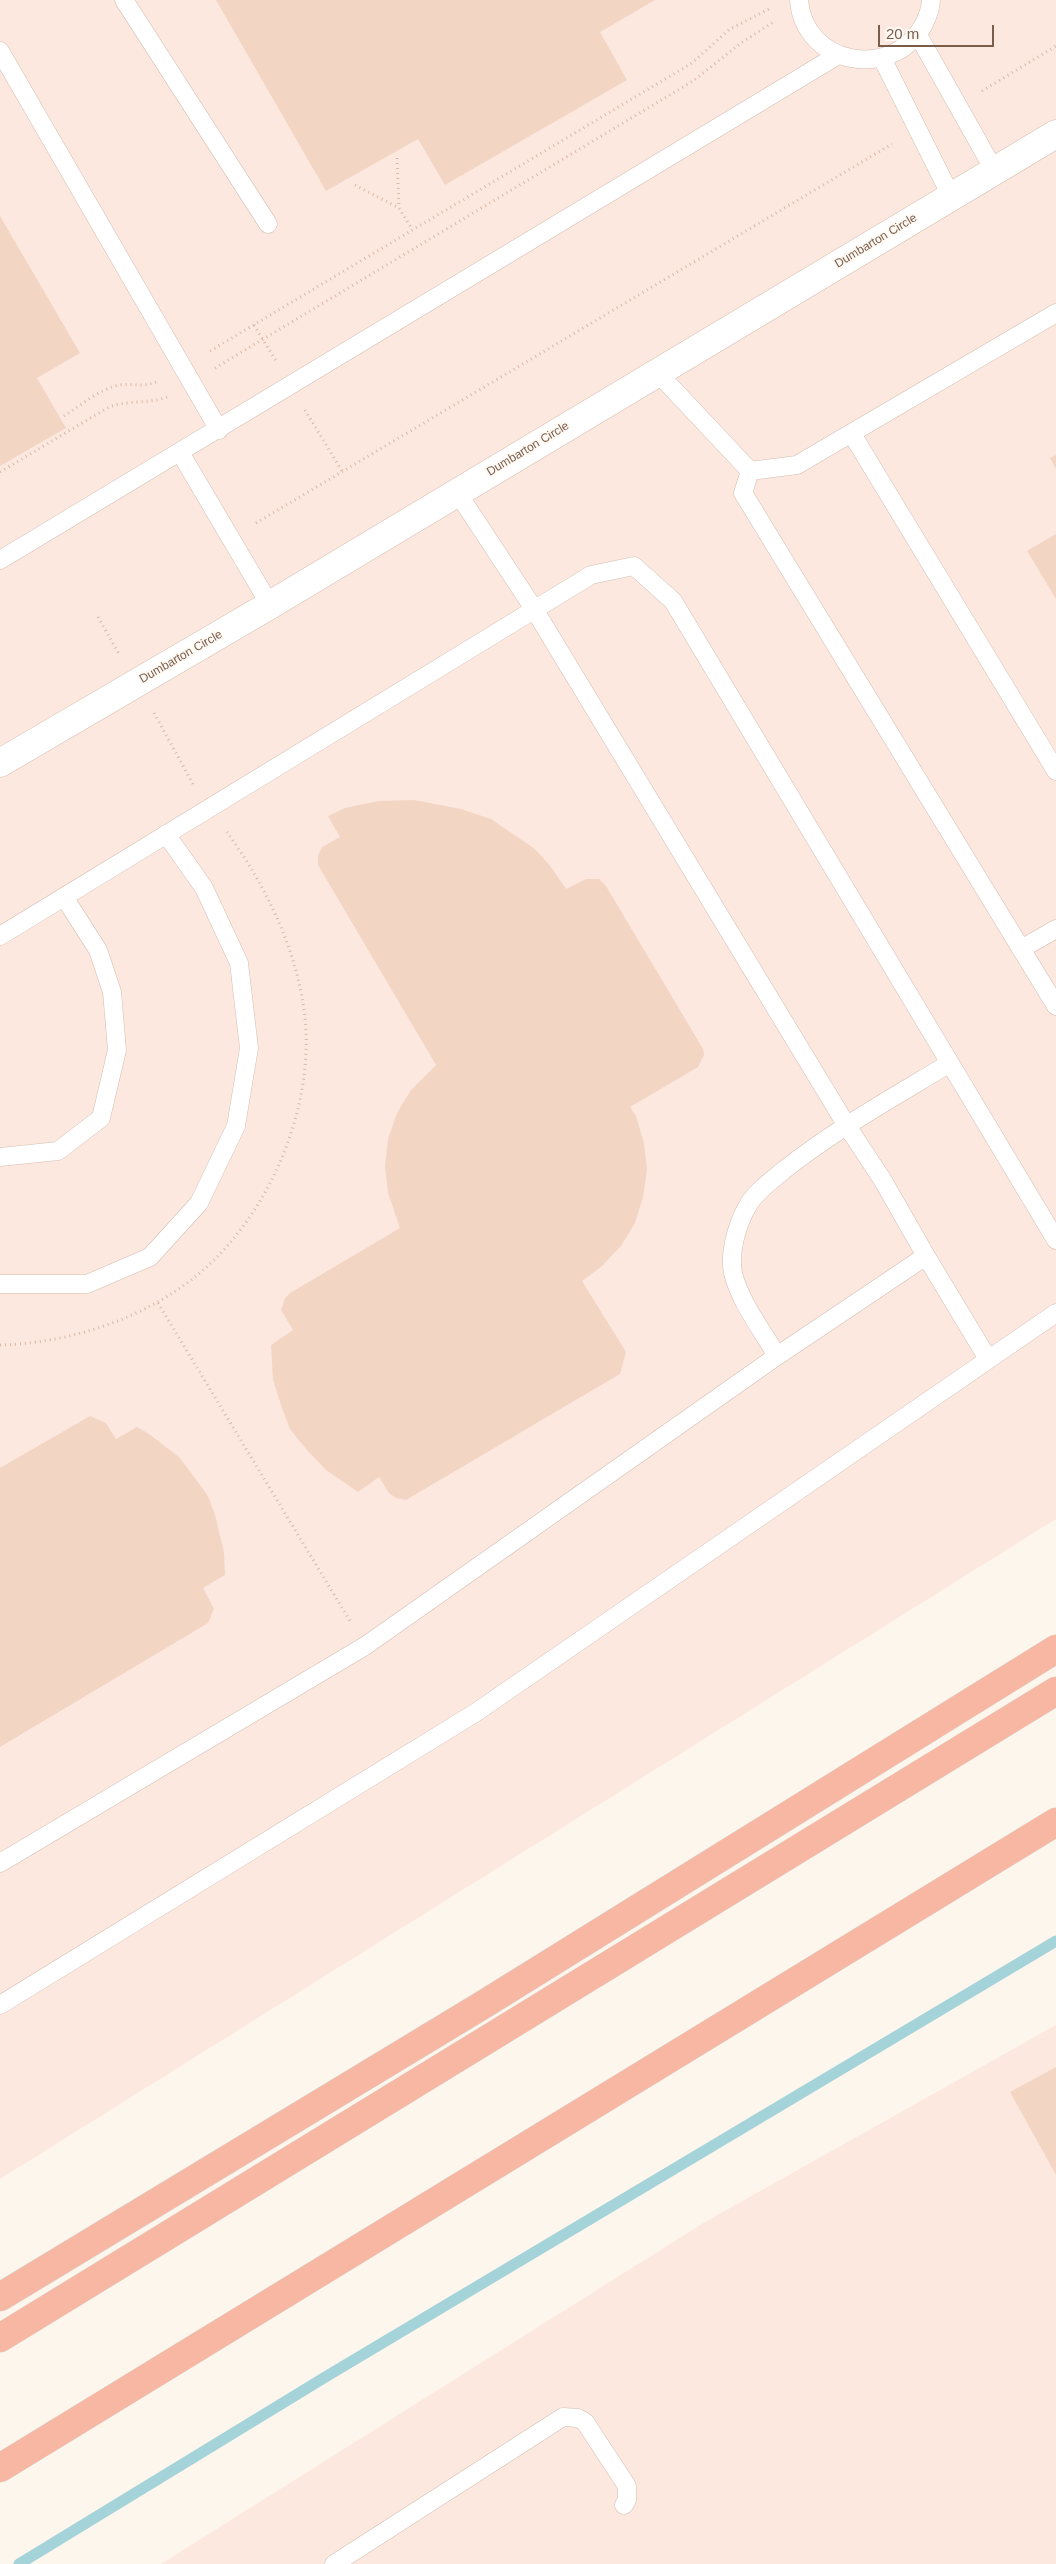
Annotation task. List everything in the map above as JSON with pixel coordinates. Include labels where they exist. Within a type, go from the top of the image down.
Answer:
[{"type":"highway","points":[[0,2297],[480,2006],[1056,1649]]},
{"type":"highway","points":[[0,2338],[1056,1691]]},
{"type":"highway","points":[[0,2468],[1056,1822]]},
{"type":"street","name":"Dumbarton Circle","points":[[0,763],[270,605],[1056,134]]},
{"type":"lane","points":[[124,0],[268,224]]},
{"type":"lane","points":[[799,4],[807,28],[820,44],[838,55],[860,60],[882,58],[902,50],[918,35],[934,2]]},
{"type":"lane","points":[[918,35],[994,170]]},
{"type":"lane","points":[[0,51],[219,430]]},
{"type":"lane","points":[[0,560],[180,454],[838,55]]},
{"type":"lane","points":[[882,58],[951,196]]},
{"type":"lane","points":[[750,471],[797,465],[1056,313]]},
{"type":"lane","points":[[657,372],[750,471]]},
{"type":"lane","points":[[852,434],[1056,771]]},
{"type":"lane","points":[[180,454],[270,605]]},
{"type":"lane","points":[[750,471],[743,493],[1056,1006]]},
{"type":"lane","points":[[456,492],[534,609],[847,1126],[882,1179],[988,1359]]},
{"type":"lane","points":[[0,936],[591,575],[634,566],[673,601],[1056,1240]]},
{"type":"lane","points":[[0,1284],[87,1284],[150,1257],[199,1203],[236,1126],[249,1048],[239,963],[204,888],[166,834]]},
{"type":"lane","points":[[0,1157],[58,1151],[102,1118],[117,1050],[112,992],[98,950],[64,897]]},
{"type":"lane","points":[[1021,949],[1056,929]]},
{"type":"lane","points":[[777,1356],[743,1298],[733,1272],[733,1244],[747,1206],[771,1181],[847,1126],[950,1063]]},
{"type":"lane","points":[[0,1863],[365,1646],[777,1356],[926,1256]]},
{"type":"lane","points":[[0,2005],[475,1713],[1056,1313]]},
{"type":"lane","points":[[334,2564],[563,2417],[578,2418],[585,2422],[627,2486],[627,2500],[624,2505]]},
{"type":"path","points":[[210,351],[692,63],[730,29],[778,4]]},
{"type":"path","points":[[219,365],[694,81],[757,32],[799,4]]},
{"type":"path","points":[[957,105],[1056,46]]},
{"type":"path","points":[[256,523],[917,129]]},
{"type":"path","points":[[397,158],[399,208],[412,229]]},
{"type":"path","points":[[355,185],[399,208]]},
{"type":"path","points":[[254,325],[276,361]]},
{"type":"path","points":[[64,416],[110,388],[121,385],[152,384],[161,380]]},
{"type":"path","points":[[0,472],[109,407],[120,403],[150,401],[171,395]]},
{"type":"path","points":[[303,408],[342,471]]},
{"type":"path","points":[[98,617],[108,635]]},
{"type":"path","points":[[154,713],[196,791]]},
{"type":"path","points":[[158,1303],[365,1646]]},
{"type":"shaded area","points":[[0,0],[1056,0],[1056,1519],[0,2179]]},
{"type":"shaded area","points":[[1056,2025],[1056,2564],[161,2564],[705,2222]]},
{"type":"building","points":[[216,0],[655,0],[600,32],[627,80],[445,185],[418,139],[326,191]]},
{"type":"building","points":[[0,216],[80,353],[37,378],[66,428],[0,466]]},
{"type":"building","points":[[1056,455],[1056,469],[1050,458]]},
{"type":"building","points":[[1056,534],[1056,599],[1027,551]]},
{"type":"building","points":[[414,800],[461,809],[491,819],[535,849],[551,867],[566,889],[586,879],[599,879],[606,886],[703,1049],[704,1055],[698,1067],[630,1107],[636,1116],[644,1143],[647,1170],[643,1197],[635,1223],[621,1246],[602,1266],[582,1281],[626,1352],[620,1374],[406,1500],[396,1498],[389,1493],[379,1477],[358,1492],[326,1470],[307,1450],[290,1429],[282,1408],[273,1380],[271,1345],[293,1330],[281,1310],[285,1298],[290,1293],[400,1228],[388,1193],[385,1166],[388,1139],[397,1113],[411,1090],[436,1065],[318,865],[318,855],[322,847],[340,837],[328,816],[345,808],[378,801]]},
{"type":"building","points":[[90,1416],[106,1423],[116,1439],[137,1427],[179,1457],[208,1496],[215,1515],[224,1552],[225,1575],[203,1588],[214,1609],[208,1623],[0,1747],[0,1468]]},
{"type":"building","points":[[1056,2067],[1056,2175],[1010,2092]]},
{"type":"waterway","points":[[19,2564],[327,2376],[1056,1941]]}]
